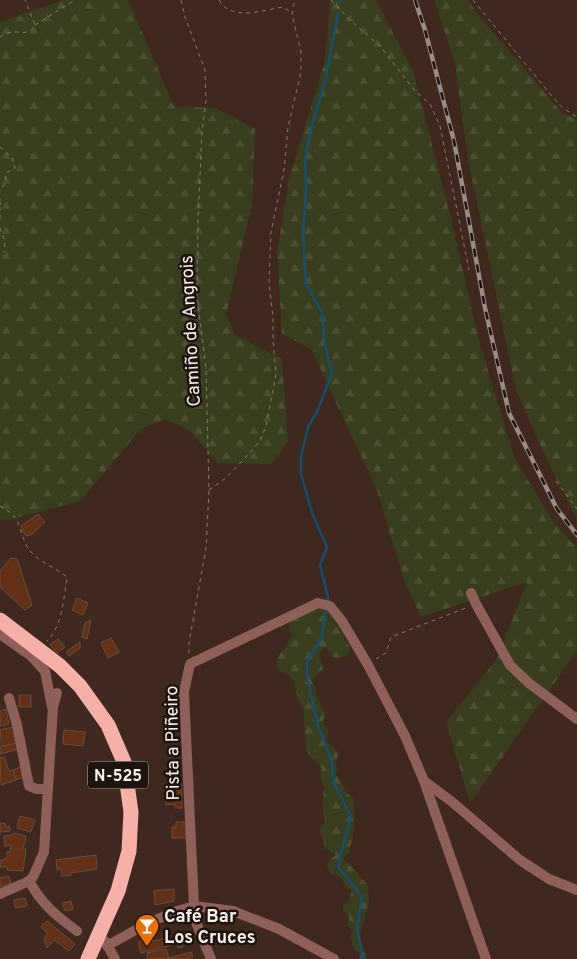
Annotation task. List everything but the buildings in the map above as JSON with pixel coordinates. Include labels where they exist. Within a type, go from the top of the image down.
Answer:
[{"type":"highway","name":"N-525","points":[[0,620],[60,666],[80,686],[108,726],[124,762],[131,812],[129,851],[118,891],[88,959]]},
{"type":"highway","name":"N-525","points":[[0,629],[42,660],[87,705],[104,734],[116,765],[124,799],[125,827],[121,859],[116,882],[81,959]]},
{"type":"street","points":[[471,593],[510,665],[530,684],[577,719]]},
{"type":"street","name":"Pista a Piñeiro","points":[[211,959],[193,915],[184,692],[190,664],[318,603],[326,605],[342,621],[368,665]]},
{"type":"street","points":[[0,634],[30,656],[45,671],[53,708]]},
{"type":"street","points":[[368,665],[405,736],[424,781],[486,959]]},
{"type":"street","points":[[0,894],[28,881],[33,876],[44,852],[53,708],[57,693]]},
{"type":"street","points":[[9,698],[17,725],[29,786],[37,789],[48,789]]},
{"type":"street","points":[[424,781],[451,801],[520,860],[549,879],[577,890]]},
{"type":"street","points":[[28,881],[54,914],[77,931]]},
{"type":"street","points":[[107,946],[148,923],[177,910],[194,906],[233,910],[279,929],[334,959]]},
{"type":"street","points":[[100,931],[115,959]]},
{"type":"path","points":[[26,0],[35,26]]},
{"type":"path","points":[[0,37],[8,32],[24,34],[75,0]]},
{"type":"path","name":"Camiño de Angrois","points":[[181,0],[185,17],[205,70],[206,101],[200,171],[197,297],[206,369],[209,490],[206,548],[189,643],[190,664]]},
{"type":"path","points":[[219,0],[222,6],[240,14],[283,8],[292,14]]},
{"type":"path","points":[[209,490],[226,478],[260,440],[266,426],[276,374],[269,284],[271,232],[284,170],[288,127],[301,72],[301,52],[292,14],[295,0]]},
{"type":"path","points":[[331,0],[351,21],[380,46],[415,91],[430,104],[440,126],[469,270]]},
{"type":"path","points":[[473,0],[551,95],[563,108],[577,116]]},
{"type":"path","points":[[0,147],[15,164],[13,170],[6,173],[5,183],[0,191]]},
{"type":"path","points":[[0,203],[0,222]]},
{"type":"path","points":[[0,228],[5,242],[4,252]]},
{"type":"path","points":[[556,481],[577,509]]},
{"type":"path","points":[[0,506],[13,514],[22,532],[24,543],[33,554],[58,570],[66,578],[62,609],[52,636],[38,648]]},
{"type":"path","points":[[368,665],[386,653],[391,638],[476,604]]},
{"type":"green space","points":[[64,0],[128,0],[174,106],[216,108],[255,129],[252,204],[226,315],[235,335],[282,359],[288,441],[272,464],[218,463],[190,431],[165,419],[141,429],[80,501],[8,520],[0,519],[0,22]]},
{"type":"green space","points":[[331,0],[376,0],[413,71],[451,218],[479,341],[514,457],[551,518],[577,548],[577,651],[470,803],[446,722],[497,659],[527,582],[421,617],[405,583],[378,493],[311,349],[282,334],[277,252],[289,179],[324,64]]},
{"type":"green space","points":[[434,0],[468,0],[476,12],[562,113],[577,119],[577,519],[547,460],[516,390],[468,160],[455,64]]},
{"type":"green space","points":[[318,606],[329,607],[345,631],[344,639],[350,646],[348,656],[337,658],[332,657],[327,648],[324,648],[318,654],[323,668],[312,681],[316,688],[316,696],[325,713],[323,723],[328,729],[326,741],[336,750],[338,755],[335,763],[338,770],[336,774],[347,793],[354,800],[353,838],[350,852],[343,858],[368,886],[369,903],[360,934],[366,959],[359,959],[360,956],[355,950],[350,936],[353,932],[348,926],[349,917],[343,910],[343,905],[348,901],[352,890],[346,886],[340,877],[331,874],[327,866],[330,859],[336,855],[325,848],[320,833],[320,829],[325,822],[322,804],[324,788],[320,775],[322,770],[307,751],[304,711],[293,682],[286,673],[280,672],[276,663],[291,636],[290,623],[287,620]]},
{"type":"waterway","points":[[327,603],[328,597],[320,565],[327,547],[312,513],[301,474],[301,457],[308,427],[317,412],[332,373],[325,345],[322,313],[306,283],[303,236],[306,192],[305,159],[325,81],[338,14]]},
{"type":"waterway","points":[[326,609],[322,637],[307,661],[307,678],[319,728],[332,762],[333,781],[351,817],[338,867],[362,897],[357,928],[363,959]]},
{"type":"railway","points":[[415,0],[425,30],[454,141],[485,308],[509,413],[557,509],[577,535]]},
{"type":"place","name":"Café Bar Los Cruces","points":[[147,947]]}]
